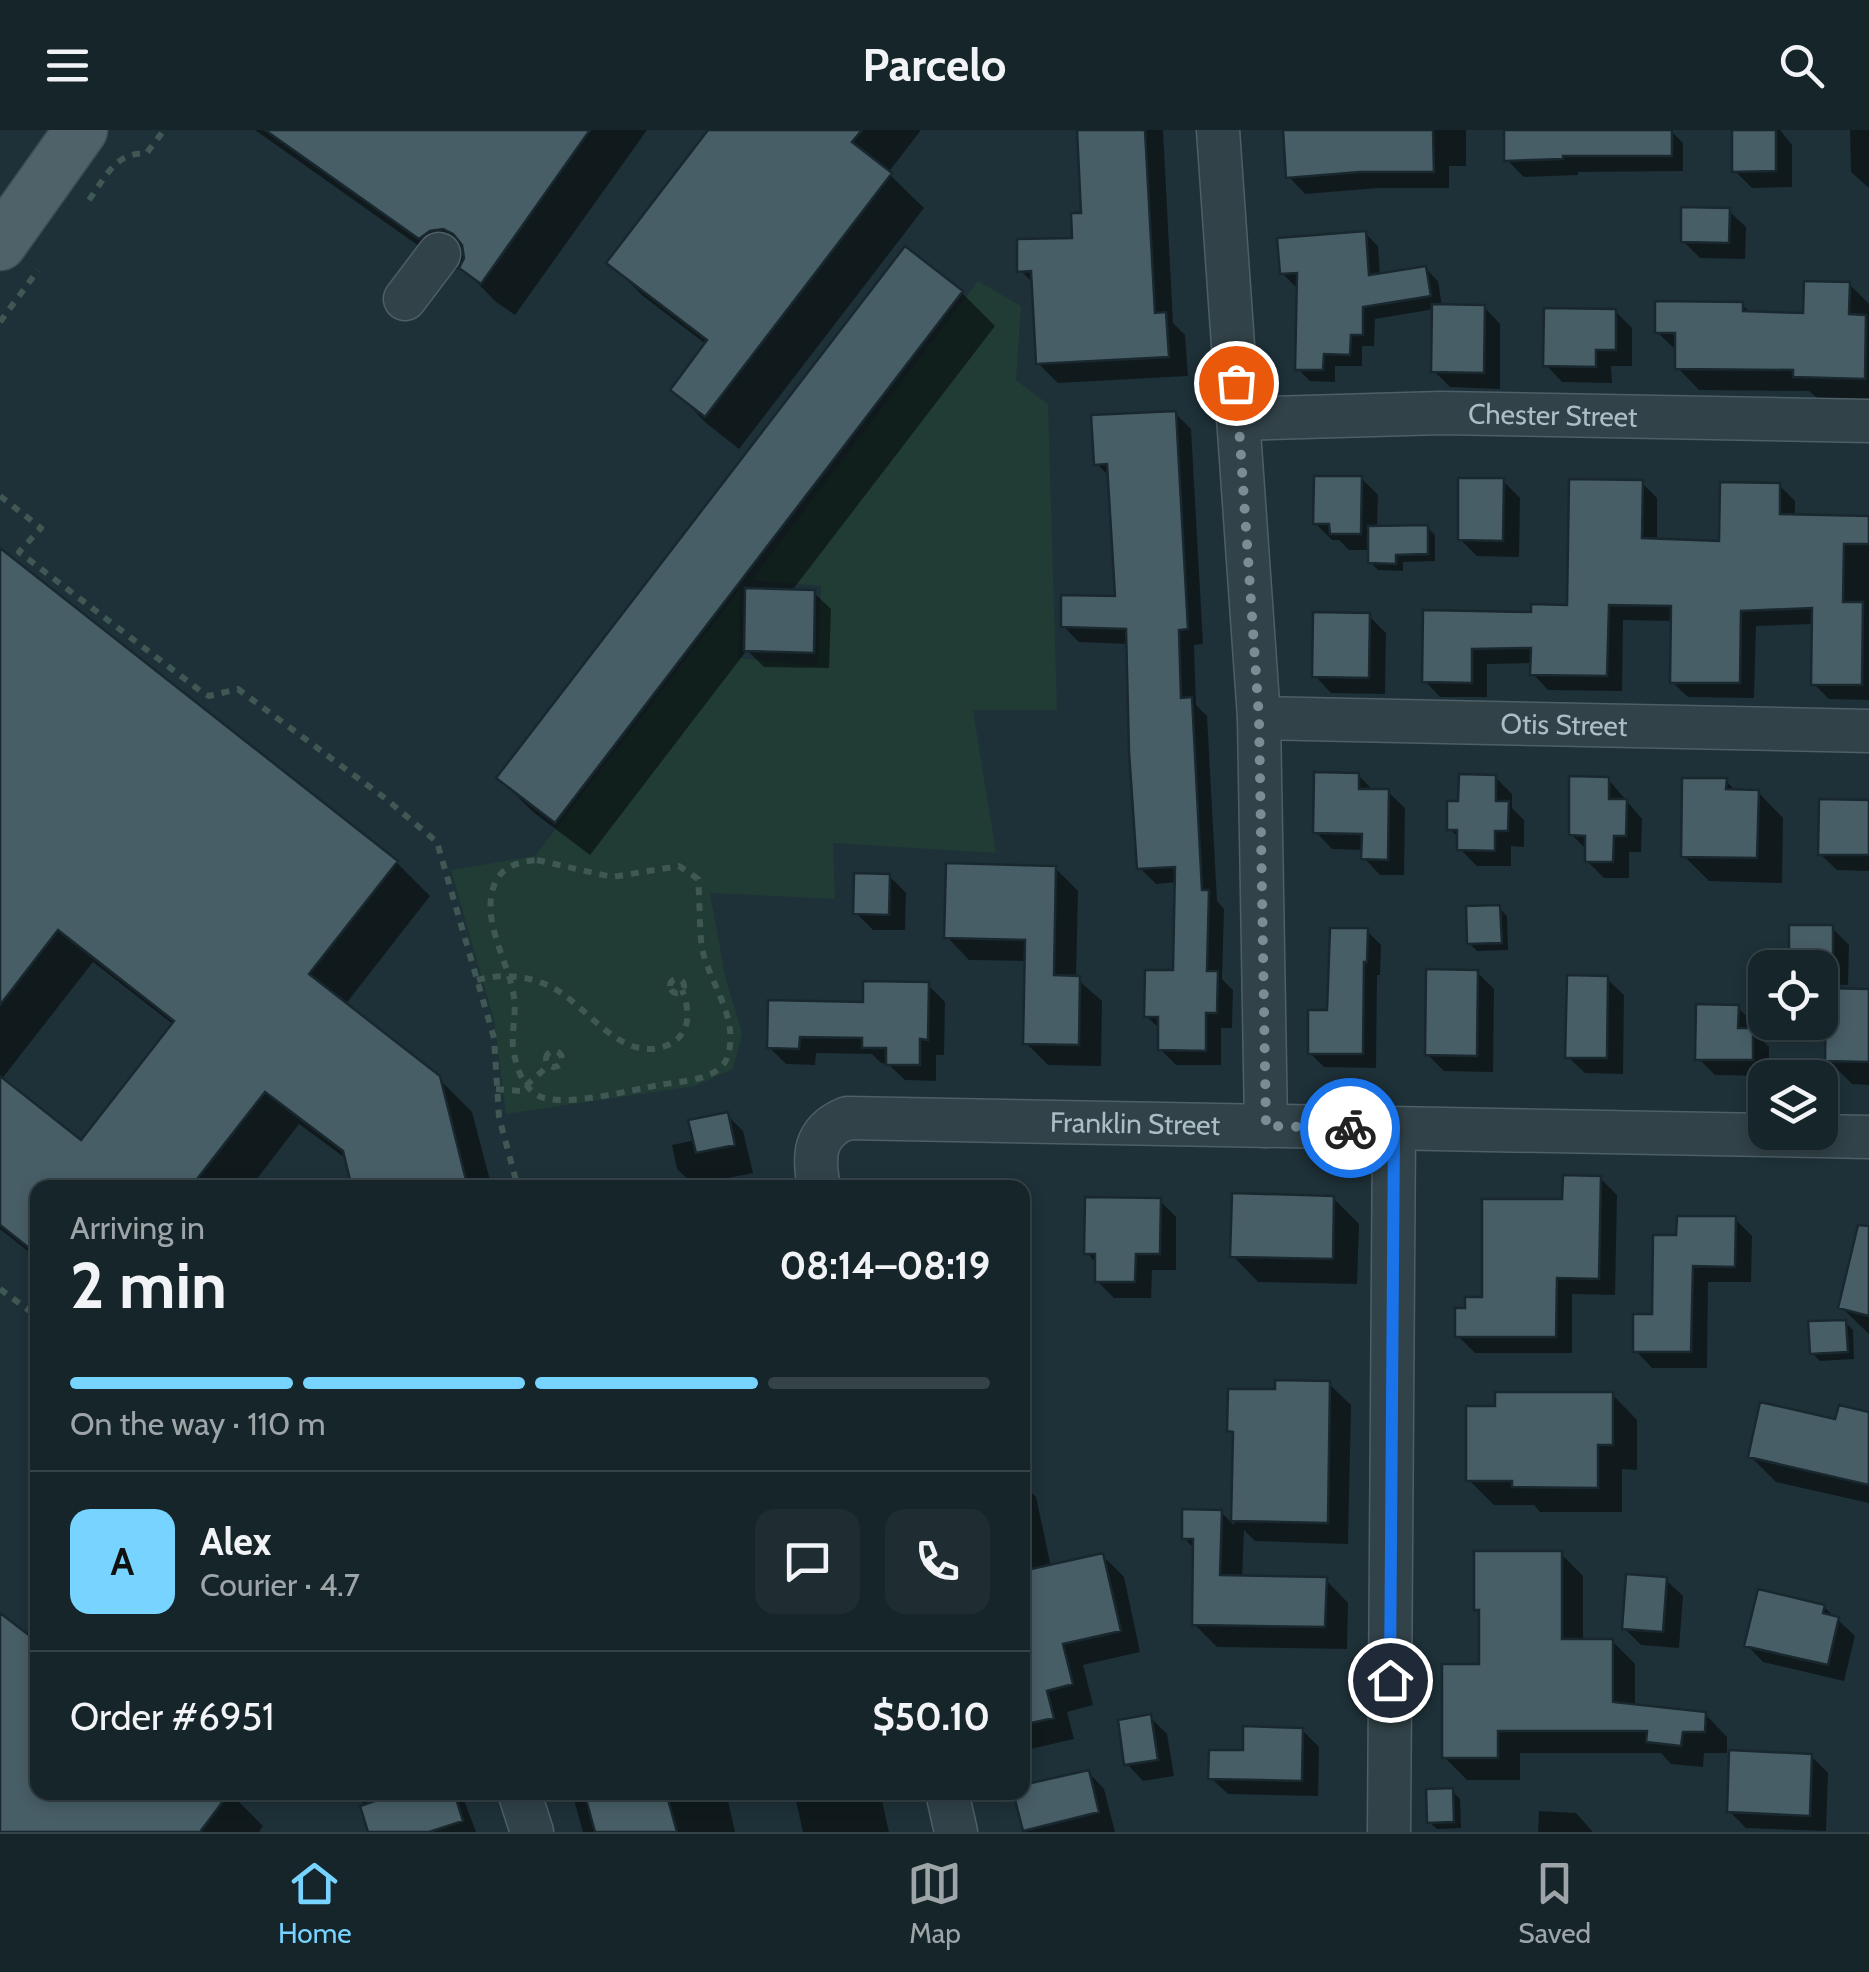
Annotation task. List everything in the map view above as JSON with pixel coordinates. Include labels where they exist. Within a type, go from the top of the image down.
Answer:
[{"type":"main road","points":[[23,251],[81,130]]},
{"type":"street","points":[[1218,130],[1259,718],[1266,1126]]},
{"type":"street","points":[[405,299],[439,254]]},
{"type":"street","name":"Chester Street","points":[[1238,420],[1441,413],[1869,422]]},
{"type":"street","name":"Otis Street","points":[[1259,718],[1869,731]]},
{"type":"street","name":"Franklin Street","points":[[818,1180],[815,1148],[834,1123],[847,1118],[1869,1138]]},
{"type":"street","points":[[1390,1832],[1394,1128]]},
{"type":"street","points":[[522,1800],[532,1832]]},
{"type":"street","points":[[949,1800],[956,1832]]},
{"type":"path","points":[[82,210],[116,162],[130,154],[146,154],[164,130]]},
{"type":"path","points":[[0,322],[23,251]]},
{"type":"path","points":[[0,496],[41,528],[18,552],[203,694],[238,689],[386,799],[437,842],[494,1038],[499,1118],[516,1180]]},
{"type":"path","points":[[537,860],[612,878],[680,866],[698,879],[705,960],[729,1021],[728,1056],[712,1074],[687,1080],[556,1100],[541,1098],[528,1086],[514,1057],[515,1011],[508,975],[494,934],[492,894],[498,878],[508,868],[537,860]]},
{"type":"path","points":[[477,980],[508,975],[545,984],[568,996],[610,1034],[631,1046],[650,1049],[670,1044],[682,1035],[688,1023],[682,990]]},
{"type":"path","points":[[496,1088],[514,1092],[528,1086],[549,1066]]},
{"type":"path","points":[[0,1290],[30,1311]]},
{"type":"green space","points":[[978,281],[1021,306],[1016,380],[1048,404],[1057,710],[973,710],[996,853],[833,843],[835,899],[710,893],[725,976],[742,1033],[733,1069],[695,1086],[506,1114],[494,1020],[451,870],[535,856],[740,589],[738,658],[818,666],[821,586],[752,580]]},
{"type":"building","points":[[265,130],[590,130],[481,284],[459,268],[464,258],[462,245],[453,234],[443,229],[430,231],[419,239]]},
{"type":"building","points":[[708,130],[862,130],[852,142],[892,173],[705,417],[670,390],[707,340],[606,263]]},
{"type":"building","points":[[1077,130],[1145,130],[1155,313],[1166,312],[1169,357],[1036,364],[1031,271],[1017,272],[1017,239],[1072,238],[1071,213],[1081,213]]},
{"type":"building","points":[[1283,130],[1433,130],[1434,172],[1286,178]]},
{"type":"building","points":[[1504,130],[1672,130],[1672,156],[1563,156],[1504,161]]},
{"type":"building","points":[[1732,130],[1776,130],[1776,171],[1732,172]]},
{"type":"building","points":[[1681,207],[1730,208],[1729,243],[1681,242]]},
{"type":"building","points":[[1366,231],[1369,275],[1426,266],[1431,296],[1363,307],[1363,335],[1351,335],[1350,355],[1324,354],[1323,370],[1295,370],[1297,273],[1280,274],[1277,238]]},
{"type":"building","points":[[905,246],[963,291],[555,823],[496,778]]},
{"type":"building","points":[[1804,281],[1850,282],[1849,314],[1866,315],[1865,379],[1793,377],[1793,370],[1675,369],[1675,333],[1655,333],[1655,301],[1743,302],[1743,311],[1803,313]]},
{"type":"building","points":[[1432,304],[1485,305],[1484,373],[1431,372]]},
{"type":"building","points":[[1544,308],[1616,309],[1616,350],[1596,350],[1596,367],[1543,366]]},
{"type":"building","points":[[1176,411],[1188,629],[1179,630],[1181,698],[1192,697],[1202,890],[1209,890],[1207,971],[1218,971],[1217,1013],[1206,1013],[1206,1051],[1158,1050],[1158,1017],[1144,1017],[1145,970],[1173,970],[1175,867],[1137,869],[1126,629],[1061,627],[1061,595],[1115,596],[1107,464],[1094,465],[1091,415]]},
{"type":"building","points":[[1314,476],[1362,476],[1361,534],[1330,534],[1329,524],[1313,524]]},
{"type":"building","points":[[1458,478],[1504,478],[1503,541],[1458,540]]},
{"type":"building","points":[[1569,479],[1643,480],[1642,538],[1719,541],[1720,482],[1780,483],[1780,514],[1869,516],[1869,544],[1844,544],[1843,602],[1863,602],[1862,685],[1811,685],[1812,608],[1741,611],[1740,683],[1670,683],[1671,606],[1609,605],[1607,676],[1530,675],[1531,648],[1472,649],[1472,683],[1422,682],[1423,610],[1531,612],[1531,604],[1567,605]]},
{"type":"building","points":[[1428,525],[1428,554],[1396,555],[1396,564],[1368,563],[1368,526]]},
{"type":"building","points":[[0,548],[398,861],[309,974],[440,1076],[466,1180],[350,1180],[343,1151],[265,1092],[196,1180],[30,1180],[30,1249],[0,1225],[0,1076],[81,1140],[174,1021],[58,930],[0,1005]]},
{"type":"building","points":[[745,588],[815,590],[814,653],[744,651]]},
{"type":"building","points":[[1313,612],[1370,613],[1369,678],[1312,677]]},
{"type":"building","points":[[1314,772],[1359,773],[1359,789],[1389,789],[1388,860],[1361,859],[1362,834],[1313,833]]},
{"type":"building","points":[[1459,774],[1496,775],[1496,801],[1509,801],[1508,831],[1495,831],[1495,851],[1457,850],[1457,830],[1447,830],[1447,801],[1458,801]]},
{"type":"building","points":[[1569,776],[1609,777],[1609,799],[1627,799],[1626,836],[1614,836],[1613,862],[1585,862],[1585,836],[1569,835]]},
{"type":"building","points":[[1682,778],[1727,778],[1726,789],[1759,790],[1757,858],[1681,857]]},
{"type":"building","points":[[1819,799],[1869,800],[1869,855],[1818,855]]},
{"type":"building","points":[[946,863],[1056,866],[1054,975],[1080,976],[1079,1045],[1023,1044],[1025,940],[944,938]]},
{"type":"building","points":[[854,873],[890,874],[889,915],[853,914]]},
{"type":"building","points":[[1500,905],[1502,943],[1467,944],[1466,906]]},
{"type":"building","points":[[1789,925],[1833,925],[1833,950],[1789,950]]},
{"type":"building","points":[[1330,928],[1368,928],[1363,1054],[1308,1054],[1308,1010],[1327,1010]]},
{"type":"building","points":[[1426,969],[1478,970],[1477,1056],[1425,1055]]},
{"type":"building","points":[[1567,975],[1608,976],[1607,1058],[1565,1058]]},
{"type":"building","points":[[863,981],[929,982],[928,1040],[920,1039],[920,1065],[886,1065],[886,1048],[862,1048],[862,1038],[800,1037],[799,1049],[767,1048],[768,1000],[863,1002]]},
{"type":"building","points":[[1838,988],[1869,989],[1869,1062],[1825,1060],[1825,1040],[1838,1040]]},
{"type":"building","points":[[1696,1004],[1739,1005],[1738,1028],[1748,1028],[1748,1040],[1753,1040],[1753,1060],[1695,1060]]},
{"type":"building","points":[[728,1112],[735,1145],[696,1153],[688,1120]]},
{"type":"building","points":[[1563,1175],[1601,1176],[1599,1279],[1557,1278],[1556,1337],[1455,1337],[1455,1308],[1465,1308],[1465,1297],[1482,1297],[1482,1199],[1562,1199]]},
{"type":"building","points":[[1232,1193],[1334,1196],[1333,1259],[1230,1257]]},
{"type":"building","points":[[1085,1197],[1161,1198],[1160,1254],[1136,1254],[1135,1282],[1095,1282],[1095,1254],[1084,1254]]},
{"type":"building","points":[[1677,1216],[1736,1216],[1735,1267],[1693,1266],[1691,1352],[1633,1352],[1633,1314],[1652,1314],[1653,1235],[1676,1235]]},
{"type":"building","points":[[1858,1225],[1869,1226],[1869,1316],[1838,1308]]},
{"type":"building","points":[[1846,1320],[1848,1352],[1810,1354],[1808,1321]]},
{"type":"building","points":[[1275,1380],[1330,1381],[1328,1523],[1231,1521],[1233,1432],[1227,1431],[1228,1389],[1275,1389]]},
{"type":"building","points":[[1495,1392],[1613,1392],[1613,1445],[1598,1445],[1598,1488],[1512,1487],[1512,1481],[1466,1481],[1466,1406],[1495,1406]]},
{"type":"building","points":[[1760,1402],[1835,1419],[1839,1405],[1869,1412],[1869,1485],[1748,1457]]},
{"type":"building","points":[[1182,1509],[1222,1510],[1220,1575],[1327,1577],[1325,1627],[1192,1625],[1193,1539],[1182,1539]]},
{"type":"building","points":[[1474,1551],[1562,1551],[1562,1639],[1613,1639],[1613,1702],[1706,1712],[1705,1732],[1683,1732],[1681,1746],[1646,1742],[1647,1731],[1498,1731],[1498,1758],[1442,1758],[1442,1664],[1479,1664]]},
{"type":"building","points":[[1103,1553],[1121,1631],[1063,1644],[1073,1684],[1047,1691],[1054,1718],[1030,1723],[1030,1569]]},
{"type":"building","points":[[1626,1574],[1667,1577],[1663,1632],[1622,1629]]},
{"type":"building","points":[[1758,1589],[1825,1605],[1823,1613],[1839,1617],[1828,1665],[1744,1646]]},
{"type":"building","points":[[0,1613],[30,1636],[30,1800],[224,1800],[200,1832],[0,1832]]},
{"type":"building","points":[[1151,1714],[1158,1760],[1124,1765],[1118,1720]]},
{"type":"building","points":[[1243,1726],[1303,1728],[1302,1781],[1208,1779],[1209,1750],[1243,1750]]},
{"type":"building","points":[[1729,1750],[1812,1754],[1810,1816],[1727,1812]]},
{"type":"building","points":[[1089,1770],[1099,1812],[1023,1831],[1015,1800],[1030,1800],[1030,1783]]},
{"type":"building","points":[[1453,1788],[1454,1822],[1427,1823],[1426,1789]]},
{"type":"building","points":[[377,1800],[456,1800],[463,1821],[429,1832],[368,1832],[360,1806]]},
{"type":"building","points":[[586,1800],[668,1800],[677,1832],[595,1832]]},
{"type":"way so far","points":[[1236,383],[1259,718],[1266,1126],[1350,1128]]},
{"type":"route","points":[[1350,1128],[1394,1128],[1390,1680]]}]
